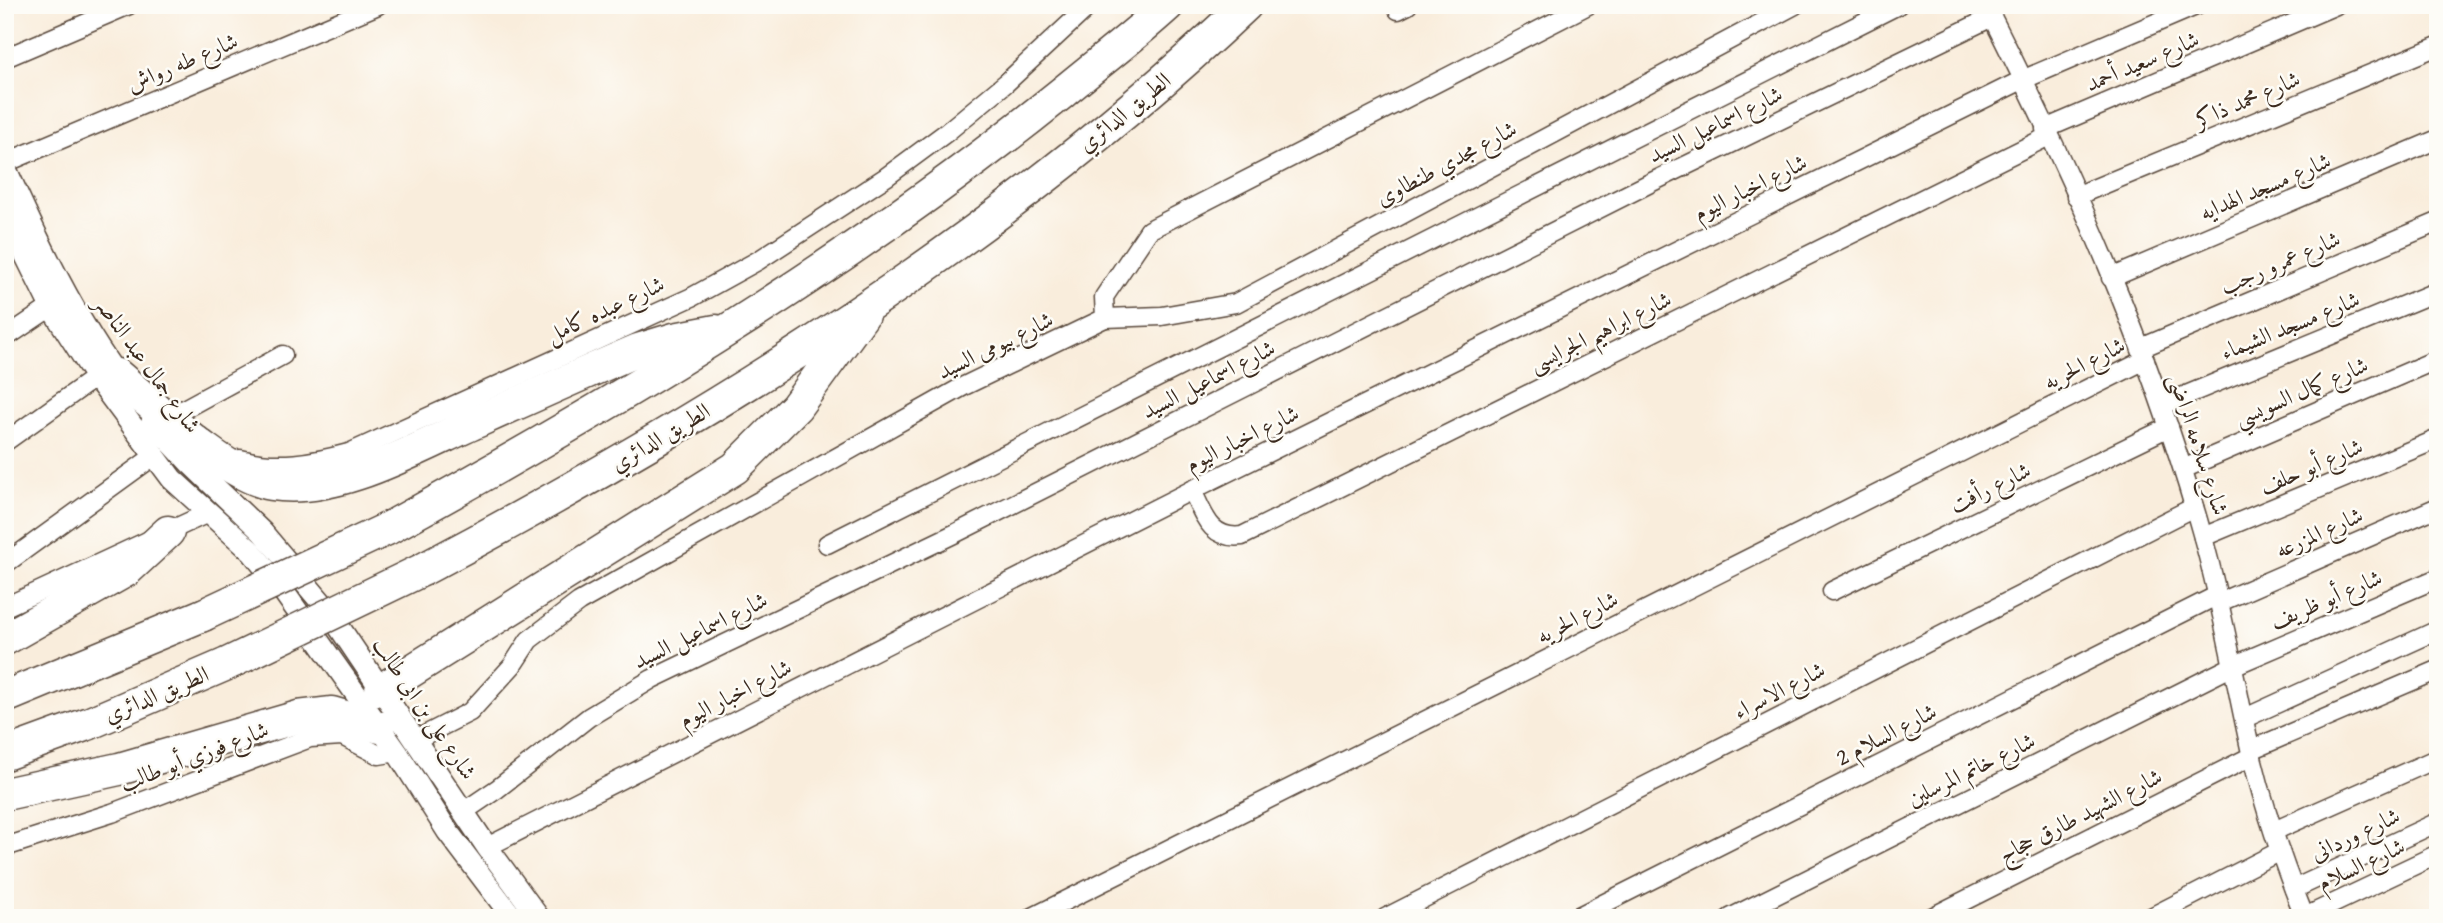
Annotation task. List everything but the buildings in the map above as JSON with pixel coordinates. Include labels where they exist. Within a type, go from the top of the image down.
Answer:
[{"type":"highway","points":[[5,697],[203,615],[387,529],[567,430],[850,252],[994,148],[1168,5]]},
{"type":"highway","name":"الطريق الدائري","points":[[5,754],[90,723],[227,664],[422,570],[558,499],[666,435],[876,298],[1074,154],[1190,58],[1246,5]]},
{"type":"highway","points":[[381,690],[735,468],[764,442],[796,407],[876,298]]},
{"type":"highway","points":[[105,368],[242,474],[271,484],[299,486],[340,479],[386,462],[638,350],[674,339],[734,327]]},
{"type":"highway","points":[[5,639],[127,570],[150,552],[168,532]]},
{"type":"highway","points":[[5,794],[119,769],[299,717],[332,713],[379,727]]},
{"type":"street","points":[[5,58],[128,5]]},
{"type":"street","name":"شارع طه رواش","points":[[5,165],[377,5]]},
{"type":"street","name":"شارع عبده كامل","points":[[105,368],[217,447],[237,458],[259,464],[316,462],[349,453],[692,297],[758,260],[866,192],[947,132],[1006,83],[1090,5]]},
{"type":"street","points":[[1105,318],[1104,297],[1149,230],[1588,5]]},
{"type":"street","name":"شارع مجدي طنطاوى","points":[[1105,318],[1162,316],[1236,303],[1796,5]]},
{"type":"street","name":"شارع اسماعيل السيد","points":[[827,544],[1898,5]]},
{"type":"street","name":"شارع اخبار اليوم","points":[[486,847],[1192,490],[2022,80],[2199,5]]},
{"type":"street","name":"شارع سعيد أحمد","points":[[2047,132],[2336,5]]},
{"type":"street","name":"شارع اسماعيل السيد","points":[[463,812],[508,781],[589,717],[652,679],[956,533],[1989,11]]},
{"type":"street","name":"شارع سلامه الراضى","points":[[1989,11],[2076,196],[2162,405],[2219,598],[2235,665],[2251,753],[2280,851],[2305,917]]},
{"type":"street","name":"شارع محمد ذاكر","points":[[2076,196],[2438,46]]},
{"type":"street","name":"شارع ابراهيم الجرايسى","points":[[1192,490],[1214,531],[1228,538],[1242,536],[2047,132]]},
{"type":"street","name":"شارع مسجد الهدايه","points":[[2111,278],[2438,138]]},
{"type":"street","name":"شارع جمال عبد الناصر","points":[[5,165],[18,236],[51,307],[191,464],[262,532]]},
{"type":"street","name":"شارع جمال عبد الناصر","points":[[5,214],[78,318],[154,456],[172,479],[252,552]]},
{"type":"street","name":"شارع عمرو رجب","points":[[2143,354],[2438,222]]},
{"type":"street","name":"شارع مسجد الشيماء","points":[[2162,405],[2438,291]]},
{"type":"street","points":[[5,338],[51,307]]},
{"type":"street","name":"شارع بيومى السيد","points":[[406,746],[470,712],[512,666],[529,640],[579,603],[964,386],[1105,318]]},
{"type":"street","name":"شارع الحريه","points":[[1031,918],[2143,354]]},
{"type":"street","points":[[173,415],[283,355]]},
{"type":"street","name":"شارع كمال السويسي","points":[[2183,469],[2438,359]]},
{"type":"street","points":[[5,442],[105,368]]},
{"type":"street","name":"شارع رأفت","points":[[1832,591],[2169,427]]},
{"type":"street","name":"شارع أبو حلف","points":[[2203,537],[2438,439]]},
{"type":"street","points":[[5,564],[154,456]]},
{"type":"street","name":"شارع الاسراء","points":[[1385,918],[2194,507]]},
{"type":"street","name":"شارع المزرعه","points":[[2219,598],[2438,507]]},
{"type":"street","points":[[5,607],[208,513]]},
{"type":"street","name":"شارع على بن ابى طالب","points":[[262,532],[327,609],[381,690],[449,832],[513,918]]},
{"type":"street","name":"شارع على بن ابى طالب","points":[[252,552],[308,622],[379,727],[406,746],[463,812],[540,918]]},
{"type":"street","name":"شارع أبو ظريف","points":[[2235,665],[2438,578]]},
{"type":"street","name":"شارع السلام 2","points":[[1575,918],[2219,598]]},
{"type":"street","points":[[2245,718],[2438,630]]},
{"type":"street","name":"شارع خاتم المرسلين","points":[[1730,918],[2235,665]]},
{"type":"street","name":"شارع الشهيد طارق حجاج","points":[[1930,918],[2251,753],[2438,670]]},
{"type":"street","name":"شارع فوزي أبو طالب","points":[[5,847],[112,813],[310,738],[342,736],[379,755],[406,746]]},
{"type":"street","points":[[2274,831],[2438,758]]},
{"type":"street","name":"شارع وردانى","points":[[2294,889],[2438,822]]},
{"type":"street","points":[[2150,918],[2280,851]]},
{"type":"street","name":"شارع السلام","points":[[2305,917],[2438,854]]}]
